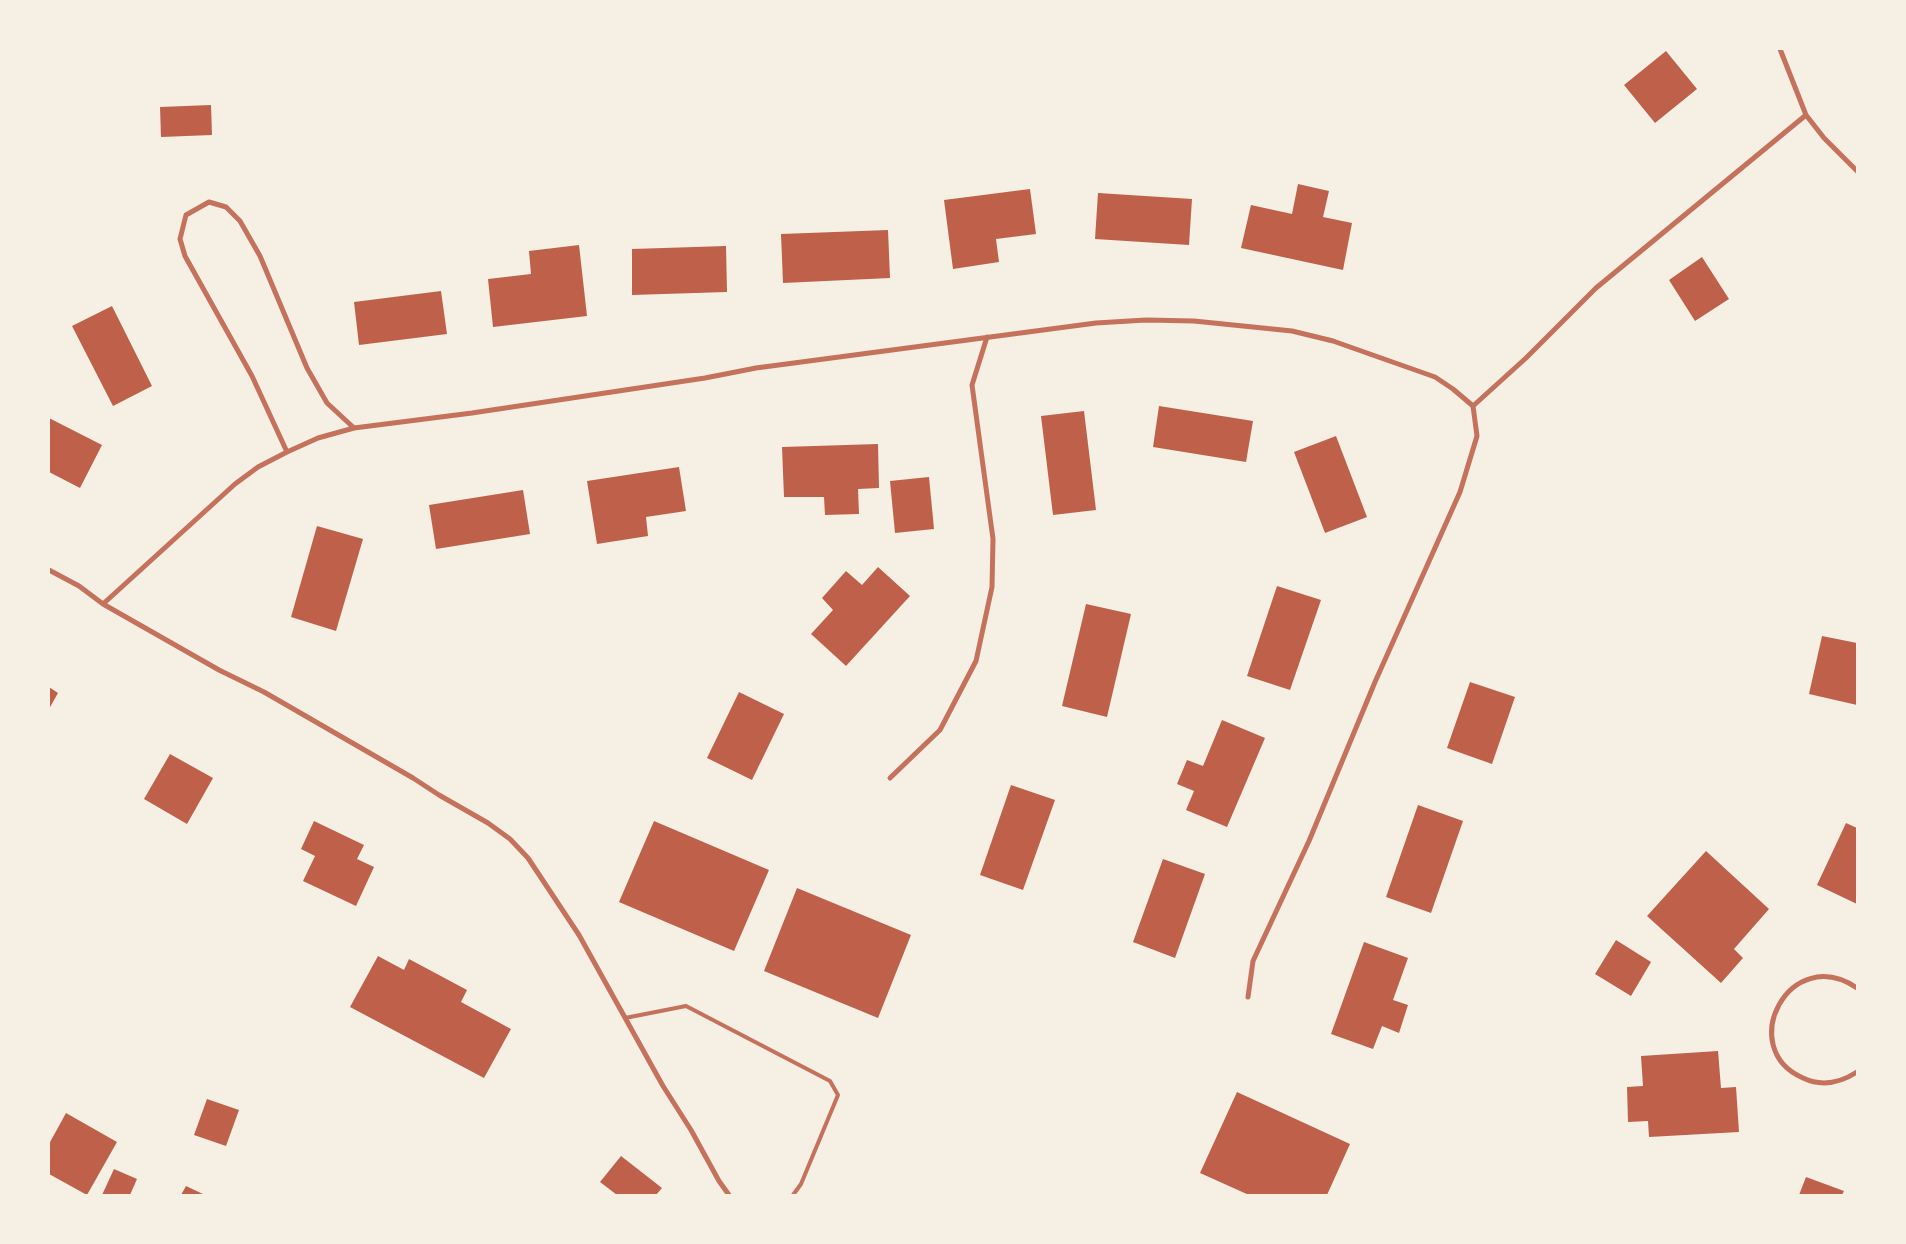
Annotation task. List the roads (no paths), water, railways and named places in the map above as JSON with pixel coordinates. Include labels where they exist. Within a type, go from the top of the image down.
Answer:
[{"type":"street","points":[[1780,49],[1806,114],[1824,138],[1857,170]]},
{"type":"street","points":[[1473,406],[1526,358],[1596,288],[1806,114]]},
{"type":"street","points":[[287,452],[252,376],[186,256],[180,240],[186,215],[209,202],[226,206],[240,221],[260,256],[308,368],[327,402],[354,428]]},
{"type":"street","points":[[103,604],[235,484],[258,467],[318,438],[354,428],[472,413],[705,378],[756,368],[1096,323],[1146,320],[1194,321],[1292,331],[1333,340],[1435,377],[1453,389],[1473,406],[1477,436],[1460,492],[1375,682],[1309,841],[1253,961],[1248,997]]},
{"type":"street","points":[[890,778],[940,730],[976,661],[992,587],[993,539],[972,385],[987,337]]},
{"type":"street","points":[[49,570],[79,586],[103,604],[219,670],[264,692],[413,778],[488,823],[510,839],[528,858],[579,935],[663,1086],[692,1130],[719,1181],[729,1195]]},
{"type":"street","points":[[1857,988],[1846,981],[1828,977],[1810,978],[1794,986],[1781,999],[1774,1014],[1771,1031],[1774,1048],[1783,1064],[1796,1075],[1812,1082],[1829,1083],[1846,1079],[1857,1072]]},
{"type":"lane","points":[[625,1018],[686,1006],[830,1081],[838,1095],[801,1184],[793,1195]]}]
